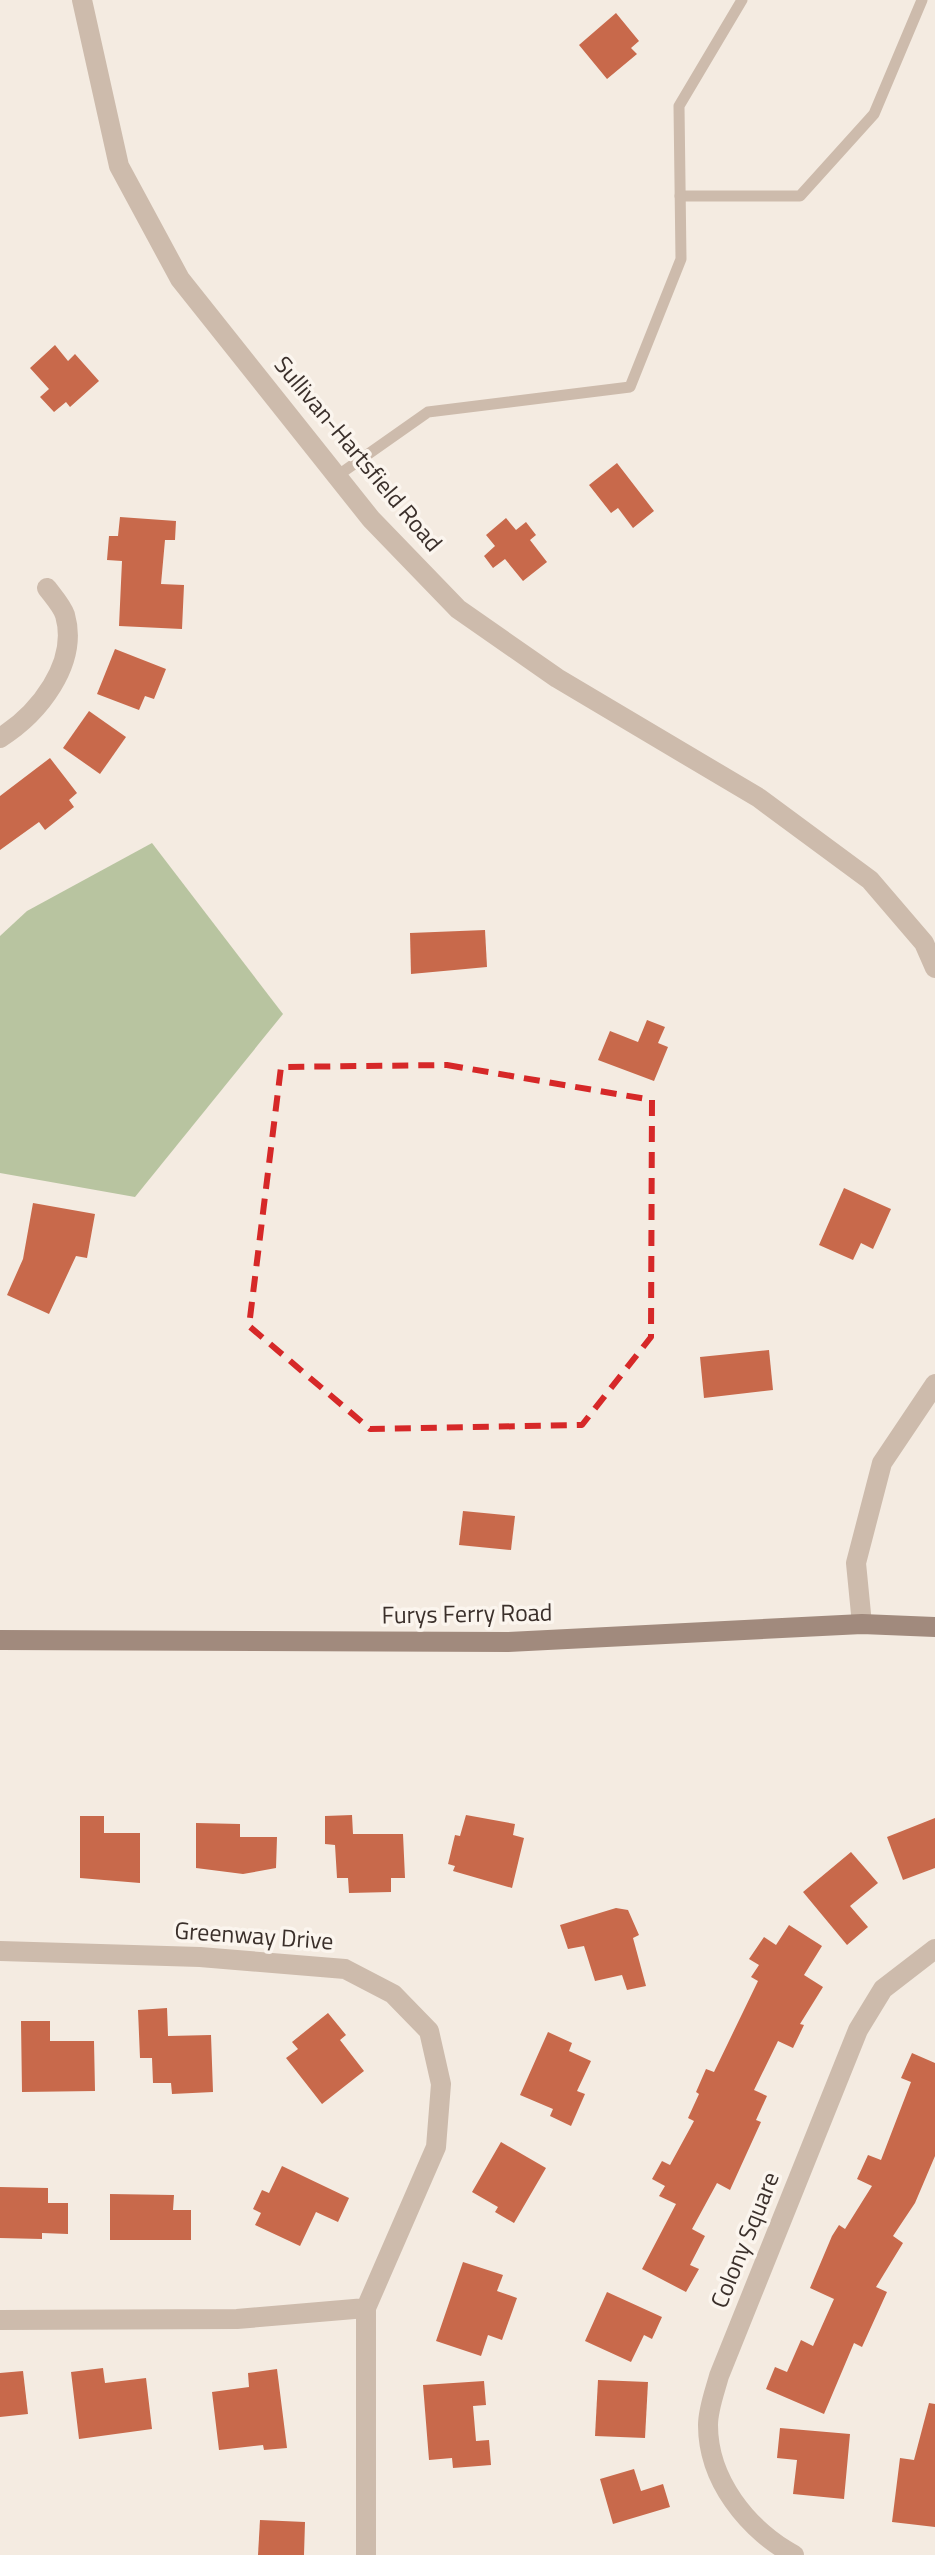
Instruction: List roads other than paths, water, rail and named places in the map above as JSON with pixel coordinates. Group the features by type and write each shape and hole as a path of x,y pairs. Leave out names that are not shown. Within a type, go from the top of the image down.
{"main road":[{"name":"Furys Ferry Road","path":"0,1640 508,1642 862,1624 935,1627"}],"street":[{"name":"Sullivan-Hartsfield Road","path":"82,0 119,166 172,265 371,519 458,609 557,678 759,798 870,880 924,943 935,968"},
{"path":"0,738 29,715 48,692 61,668 66,650 64,613 47,588"},
{"path":"862,1624 856,1563 882,1463 935,1384"},
{"name":"Colony Square","path":"794,2555 775,2544 743,2514 716,2473 708,2424 713,2400 724,2361 858,2030 883,1989 935,1949"},
{"name":"Greenway Drive","path":"0,1951 200,1957 345,1969 393,1994 429,2031 441,2084 436,2147 366,2308 366,2555"},
{"path":"0,2320 237,2319 366,2308"}],"lane":[{"path":"337,476 428,412 630,387 681,259 679,106 742,0"},
{"path":"680,196 800,196 874,114 922,0"}]}
